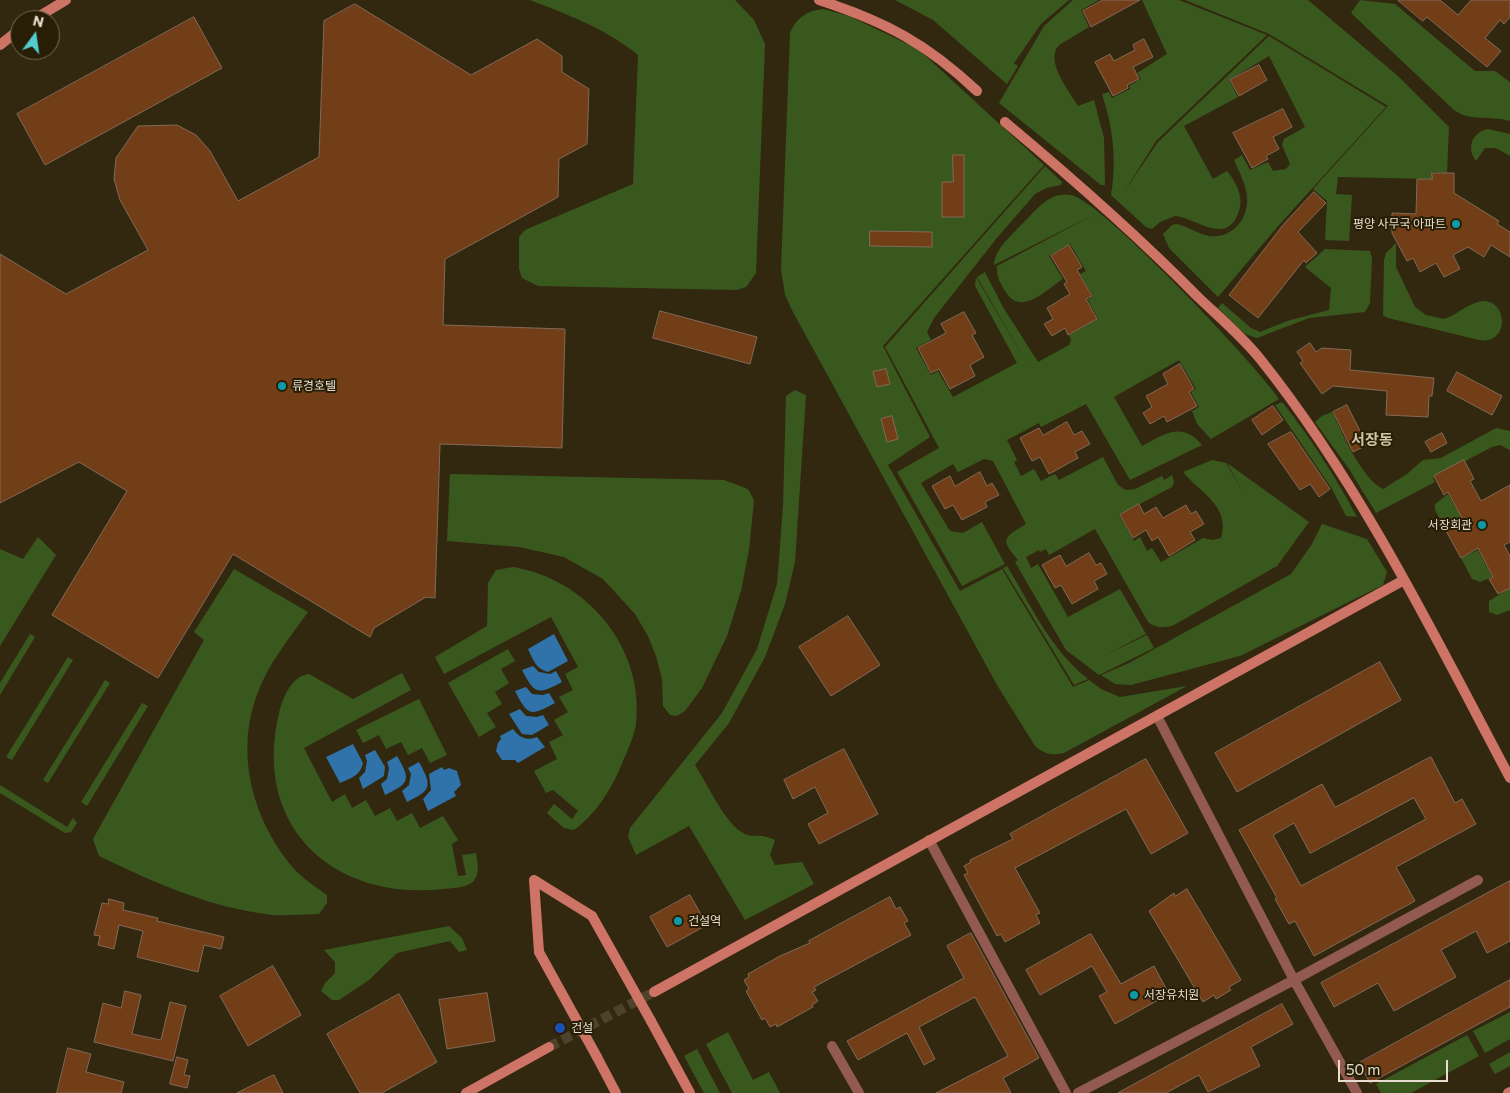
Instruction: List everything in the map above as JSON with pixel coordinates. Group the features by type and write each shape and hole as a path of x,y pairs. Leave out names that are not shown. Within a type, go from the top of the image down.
{"street":[{"path":"50,10 66,0"},
{"path":"819,0 885,25 922,44 949,65 977,91"},
{"path":"0,45 10,37"},
{"path":"1005,122 1085,189 1146,245 1259,358 1304,418 1376,528 1510,778"},
{"path":"654,992 1404,580"},
{"path":"1157,716 1294,980 1357,1093"},
{"path":"930,840 1066,1093"},
{"path":"616,1093 539,952 534,880 592,916 690,1093"},
{"path":"1078,1093 1294,980 1478,880"},
{"path":"832,1046 859,1093"},
{"path":"466,1093 549,1047"}],"green space":[{"path":"530,0 735,0 754,20 765,44 756,273 746,287 737,290 538,286 522,278 519,269 519,237 525,230 633,184 638,55 600,30"},
{"path":"895,0 1069,0 1041,24 1014,63 1018,66 1007,84 933,20"},
{"path":"1073,0 1099,0 1081,10 1089,27 1059,45 1055,52 1056,68 1078,106 1094,100 1104,138 1105,185 1101,185 999,103 1044,26"},
{"path":"1142,0 1179,0 1267,35 1156,141 1124,192 1158,142 1269,36 1386,107 1279,225 1218,297 1169,248 1163,234 1172,225 1176,224 1209,236 1217,236 1232,231 1242,220 1247,205 1245,187 1234,160 1242,155 1250,170 1268,162 1273,171 1286,169 1290,164 1282,145 1284,139 1305,127 1269,56 1229,80 1238,97 1184,126 1213,179 1227,171 1236,185 1240,195 1240,206 1234,222 1227,228 1219,229 1210,228 1175,216 1160,222 1152,229 1146,227 1111,195 1114,169 1113,144 1102,94 1109,92 1112,98 1130,89 1129,86 1141,79 1137,73 1167,54"},
{"path":"1185,0 1308,0 1398,76 1449,127 1447,173 1432,172 1432,179 1338,177 1336,194 1352,195 1349,241 1325,240 1327,201 1313,189 1388,106 1269,34"},
{"path":"1360,0 1395,4 1475,71 1495,71 1510,82 1510,121 1467,116 1454,110 1351,13"},
{"path":"823,9 849,16 918,49 1044,165 883,346 930,437 888,465 960,591 1002,569 1073,687 1089,680 1101,689 1120,697 1187,686 1064,753 1049,754 1035,746 997,685 785,295 781,269 790,33 803,16 812,11"},
{"path":"1488,129 1510,134 1510,156 1496,148 1485,148 1476,161 1471,151 1472,141 1478,133"},
{"path":"1045,166 1062,182 1061,185 1046,188 1035,194 996,239 934,318 927,332 931,340 916,348 931,375 938,371 953,397 1017,363 975,286 976,277 1029,367 977,277 985,272 1003,307 1038,362 1069,345 1071,340 1069,335 1098,319 1088,300 1093,296 1080,274 1086,271 1070,244 1049,256 1063,279 1041,295 1025,302 1018,302 1011,298 1000,282 997,270 997,266 1095,214 994,265 1001,247 1044,202 1063,194 1071,195 1088,204 1144,253 1242,354 1279,399 1211,439 1197,424 1192,411 1199,407 1191,392 1196,389 1179,360 1114,397 1142,446 1165,434 1180,431 1195,437 1202,445 1130,480 1086,404 1041,427 1039,423 1007,440 1017,460 1014,462 1021,476 1034,469 1041,481 1055,474 1059,480 1103,457 1118,485 1126,490 1135,489 1162,476 1164,480 1172,475 1174,482 1172,487 1119,515 1134,541 1140,537 1147,551 1152,548 1161,562 1203,538 1213,540 1221,538 1222,517 1218,508 1183,472 1212,460 1226,463 1243,492 1227,463 1309,522 1277,566 1174,625 1164,627 1154,626 1148,622 1095,529 1049,555 1046,549 1040,552 1039,550 1026,557 1031,568 1038,564 1068,617 1120,589 1146,634 1103,656 1147,635 1154,648 1099,675 1066,650 1015,562 1018,560 1008,547 1007,539 1026,524 993,461 984,459 958,472 953,464 921,483 950,531 963,533 982,522 1005,564 962,586 897,472 939,448 885,347"},
{"path":"1396,243 1396,267 1415,307 1426,315 1444,319 1478,302 1491,303 1497,307 1501,314 1502,322 1496,336 1489,340 1479,340 1388,318 1383,315 1384,260 1386,253"},
{"path":"1325,249 1370,251 1372,258 1370,303 1365,312 1309,318 1257,338 1245,334 1218,308 1222,303 1251,328 1260,332 1287,321 1329,310 1331,288 1305,267"},
{"path":"795,390 806,395 795,562 785,604 765,657 729,723 695,765 717,803 738,829 748,835 775,840 770,855 775,865 802,862 814,884 745,920 689,826 636,855 628,837 630,828 722,713 757,649 777,584 783,506 786,396"},
{"path":"1282,402 1322,458 1357,517 1346,516 1332,489 1275,405"},
{"path":"1332,412 1360,466 1383,489 1407,474 1423,460 1441,458 1496,428 1510,431 1510,450 1500,445 1492,447 1433,478 1435,482 1376,513 1349,469 1315,422 1322,416"},
{"path":"450,474 724,480 748,489 754,500 749,550 741,591 727,636 702,688 685,711 677,716 670,715 663,706 662,679 648,636 635,614 603,579 564,557 519,547 447,541"},
{"path":"1448,494 1462,519 1445,528 1435,510 1435,504"},
{"path":"1322,524 1367,539 1387,572 1383,585 1240,656 1131,685 1115,684 1101,675 1129,663 1291,574 1312,544"},
{"path":"38,537 56,555 0,646 0,549 23,559"},
{"path":"1478,550 1492,577 1480,582 1472,579 1461,558"},
{"path":"1007,566 1052,641 1088,679 1074,685 1003,568"},
{"path":"513,567 540,574 564,586 586,602 605,621 620,644 631,669 636,696 636,724 632,740 607,793 589,817 574,830 564,828 547,813 554,804 572,819 578,811 553,790 546,793 534,771 557,759 549,742 563,735 554,720 568,712 559,697 573,690 565,674 578,667 551,617 444,674 435,657 487,626 488,583 496,570"},
{"path":"234,569 308,612 274,661 258,692 251,714 248,736 248,759 256,803 276,844 297,872 327,895 327,903 319,914 273,915 250,912 205,900 162,885 99,856 93,839 204,640 194,632"},
{"path":"1510,588 1510,610 1497,615 1489,612 1489,601"},
{"path":"30,634 35,637 0,695 0,683"},
{"path":"508,649 515,661 501,669 509,683 495,692 502,704 487,713 496,727 479,737 448,683"},
{"path":"68,657 73,660 12,760 6,757"},
{"path":"402,673 411,690 304,748 332,802 345,794 352,808 366,800 375,816 390,808 397,821 412,813 420,828 443,816 458,840 452,844 458,876 466,875 462,855 476,853 477,876 473,882 465,886 443,889 403,890 367,882 335,868 309,848 290,822 278,790 274,753 279,713 289,689 297,679 309,674 353,699"},
{"path":"105,680 110,683 48,783 43,780"},
{"path":"419,699 447,755 430,763 422,748 408,755 401,742 386,749 379,735 363,743 356,730"},
{"path":"142,703 148,706 87,806 81,802"},
{"path":"0,785 67,827 73,818 77,823 71,832 65,833 0,793"},
{"path":"449,926 462,938 467,950 459,952 450,941 397,953 369,980 339,1000 332,1000 321,991 325,983 335,973 335,962 324,950"},
{"path":"1510,1012 1510,1039 1485,1053 1473,1031"},
{"path":"728,1032 753,1080 769,1072 780,1093 732,1093 706,1044"},
{"path":"1467,1035 1479,1056 1411,1093 1381,1093 1376,1084"},
{"path":"697,1049 720,1093 704,1093 684,1056"},
{"path":"1510,1052 1510,1066 1495,1074 1489,1064"}],"water":[{"path":"554,634 568,661 548,672 538,666 528,649"},
{"path":"533,666 539,672 550,674 556,671 562,682 542,691 534,688 522,670"},
{"path":"526,687 532,694 543,695 549,693 555,703 535,712 527,710 515,691"},
{"path":"520,709 526,716 537,717 543,715 549,725 532,735 522,734 509,714"},
{"path":"513,729 524,738 537,737 545,747 518,763 515,760 502,760 496,751 501,739 500,736"},
{"path":"353,744 363,763 362,767 354,776 340,783 326,757"},
{"path":"375,750 385,767 384,776 363,789 359,778 365,772 367,761 365,755"},
{"path":"397,756 405,771 406,780 399,787 385,795 381,784 387,779 389,768 387,762"},
{"path":"419,762 428,782 427,786 421,794 407,802 402,791 409,785 411,774 408,768"},
{"path":"442,767 444,770 449,768 457,771 461,785 454,792 456,796 428,811 423,799 431,790 429,774"}],"building":[{"path":"1103,0 1140,0 1091,27 1083,11"},
{"path":"1398,0 1440,0 1458,15 1471,0 1510,0 1510,17 1504,24 1500,20 1485,38 1501,51 1487,67 1427,17 1423,21"},
{"name":"류경호텔","path":"355,4 471,75 537,39 562,56 562,72 589,89 587,144 559,159 558,197 445,259 443,325 565,329 562,448 440,444 435,598 426,597 374,628 370,637 233,554 158,678 52,615 127,491 79,462 0,503 0,254 66,294 148,250 120,200 114,179 116,158 138,126 177,125 196,135 210,151 238,201 319,157 324,21"},
{"path":"194,17 222,68 45,165 17,114"},
{"path":"1144,39 1153,57 1133,67 1139,79 1127,85 1128,88 1113,96 1095,62 1110,54 1114,61 1135,50 1133,45"},
{"path":"1259,65 1267,80 1239,96 1230,80"},
{"path":"1283,109 1292,127 1273,137 1279,149 1266,156 1268,159 1252,168 1233,133"},
{"path":"953,155 964,155 964,217 942,217 942,182 953,182"},
{"name":"평양 사무국 아파트","path":"1432,173 1454,173 1454,193 1499,221 1497,224 1510,232 1510,257 1491,245 1484,257 1468,247 1453,255 1460,269 1444,277 1436,263 1420,272 1413,258 1407,261 1392,233 1392,213 1416,214 1417,179 1432,179"},
{"path":"1314,192 1326,203 1298,232 1317,253 1306,263 1304,260 1258,318 1229,295 1283,225"},
{"path":"870,231 932,232 932,247 870,246"},
{"path":"1069,245 1082,267 1077,270 1092,296 1086,299 1097,319 1068,335 1065,328 1052,336 1044,324 1053,319 1047,308 1070,294 1064,284 1067,282 1051,256"},
{"path":"660,311 757,337 750,364 653,338"},
{"path":"964,312 976,333 972,335 984,357 970,365 975,376 950,389 939,369 931,373 918,348 946,333 941,324"},
{"path":"1310,343 1316,352 1322,348 1351,350 1350,370 1434,378 1432,396 1429,396 1428,417 1386,415 1387,391 1333,386 1322,394 1300,363 1303,361 1297,352"},
{"path":"1180,364 1194,389 1189,392 1197,406 1167,422 1164,416 1150,424 1143,413 1152,407 1146,396 1168,384 1163,374"},
{"path":"886,369 890,384 877,387 873,372"},
{"path":"1457,372 1502,396 1492,415 1447,391"},
{"path":"1347,405 1367,445 1353,452 1333,412"},
{"path":"1273,406 1283,420 1262,435 1252,420"},
{"path":"892,416 898,439 887,442 881,419"},
{"path":"1067,422 1074,435 1082,431 1090,444 1075,452 1078,458 1049,474 1040,457 1032,461 1020,438 1039,428 1043,435"},
{"path":"1291,432 1330,489 1319,497 1310,484 1300,490 1268,444"},
{"path":"1442,433 1447,443 1431,452 1425,442"},
{"name":"서장회관","path":"1464,460 1474,479 1470,481 1481,501 1510,485 1510,542 1504,545 1510,556 1510,588 1498,594 1489,579 1493,577 1478,548 1461,558 1445,529 1463,520 1448,492 1444,495 1434,476"},
{"path":"980,472 987,486 992,483 999,495 985,502 987,507 962,520 953,505 945,509 932,486 950,476 955,486"},
{"path":"1139,504 1144,514 1156,507 1163,518 1186,505 1191,514 1196,511 1204,524 1190,532 1195,540 1169,556 1158,537 1152,541 1146,530 1133,538 1120,515"},
{"path":"1089,553 1096,565 1101,563 1107,574 1094,581 1098,589 1072,604 1061,585 1055,588 1042,565 1060,555 1066,566"},
{"path":"848,616 880,665 831,696 799,647"},
{"path":"1380,662 1401,700 1237,792 1215,753"},
{"path":"844,749 878,814 819,844 808,824 828,813 815,787 793,799 784,780"},
{"path":"1431,757 1455,803 1462,799 1476,824 1396,867 1415,901 1314,956 1295,921 1289,924 1275,899 1277,898 1239,830 1322,784 1335,807","holes":["1414,798 1426,819 1301,886 1273,835 1294,823 1310,853"]},
{"path":"1146,759 1188,833 1151,854 1126,809 1015,868 1040,913 1036,915 1040,923 1005,942 1001,934 997,936 964,875 968,873 964,866 971,862 970,860 1013,839 1010,834"},
{"path":"1510,881 1510,941 1487,953 1476,931 1441,950 1456,977 1394,1011 1378,983 1334,1007 1321,983"},
{"path":"1187,889 1241,980 1229,987 1231,990 1216,999 1214,995 1203,1002 1149,911 1174,893 1175,896"},
{"name":"건설역","path":"690,895 707,925 667,947 650,917"},
{"path":"890,897 896,909 900,907 908,921 904,923 911,935 814,987 816,990 812,992 818,1001 812,1005 813,1007 777,1027 776,1024 770,1027 765,1018 762,1020 746,991 749,989 744,980 749,977 748,974 780,956 810,943 809,941"},
{"path":"109,899 124,903 123,910 158,918 157,921 224,937 221,949 204,945 198,972 137,957 143,931 119,925 114,949 98,945 100,936 94,935 102,903 108,904"},
{"path":"971,933 1039,1058 1003,1078 1011,1093 936,1093 1008,1056 975,997 919,1027 935,1059 924,1065 907,1033 858,1060 847,1041 964,978 947,946"},
{"path":"1091,934 1121,984 1154,966 1169,994 1115,1024 1099,996 1107,992 1092,966 1040,995 1026,970"},
{"path":"273,966 301,1015 248,1046 220,996"},
{"path":"1510,980 1510,1007 1370,1083 1359,1063"},
{"path":"125,991 141,995 132,1034 161,1040 170,1002 186,1006 173,1061 94,1042 103,1003 121,1008"},
{"path":"487,993 495,1041 447,1049 439,1000"},
{"path":"399,994 437,1062 382,1093 360,1093 327,1034"},
{"path":"1282,1004 1293,1024 1251,1047 1260,1066 1208,1092 1199,1075 1166,1093 1118,1093"},
{"path":"68,1048 91,1054 86,1072 124,1082 121,1093 57,1093"},
{"path":"177,1057 188,1060 184,1075 190,1076 187,1088 170,1084"},
{"path":"274,1075 283,1093 237,1093"}],"tunnel":[{"path":"549,1047 654,992"}],"place":[{"name":"평양 사무국 아파트","path":"1456,224"},
{"name":"류경호텔","path":"282,386"},
{"name":"서장회관","path":"1482,525"},
{"name":"건설역","path":"678,921"},
{"name":"서장유치원","path":"1134,995"},
{"name":"건설","path":"560,1028"}],"district":[{"name":"서장동","path":"1372,440"}]}
